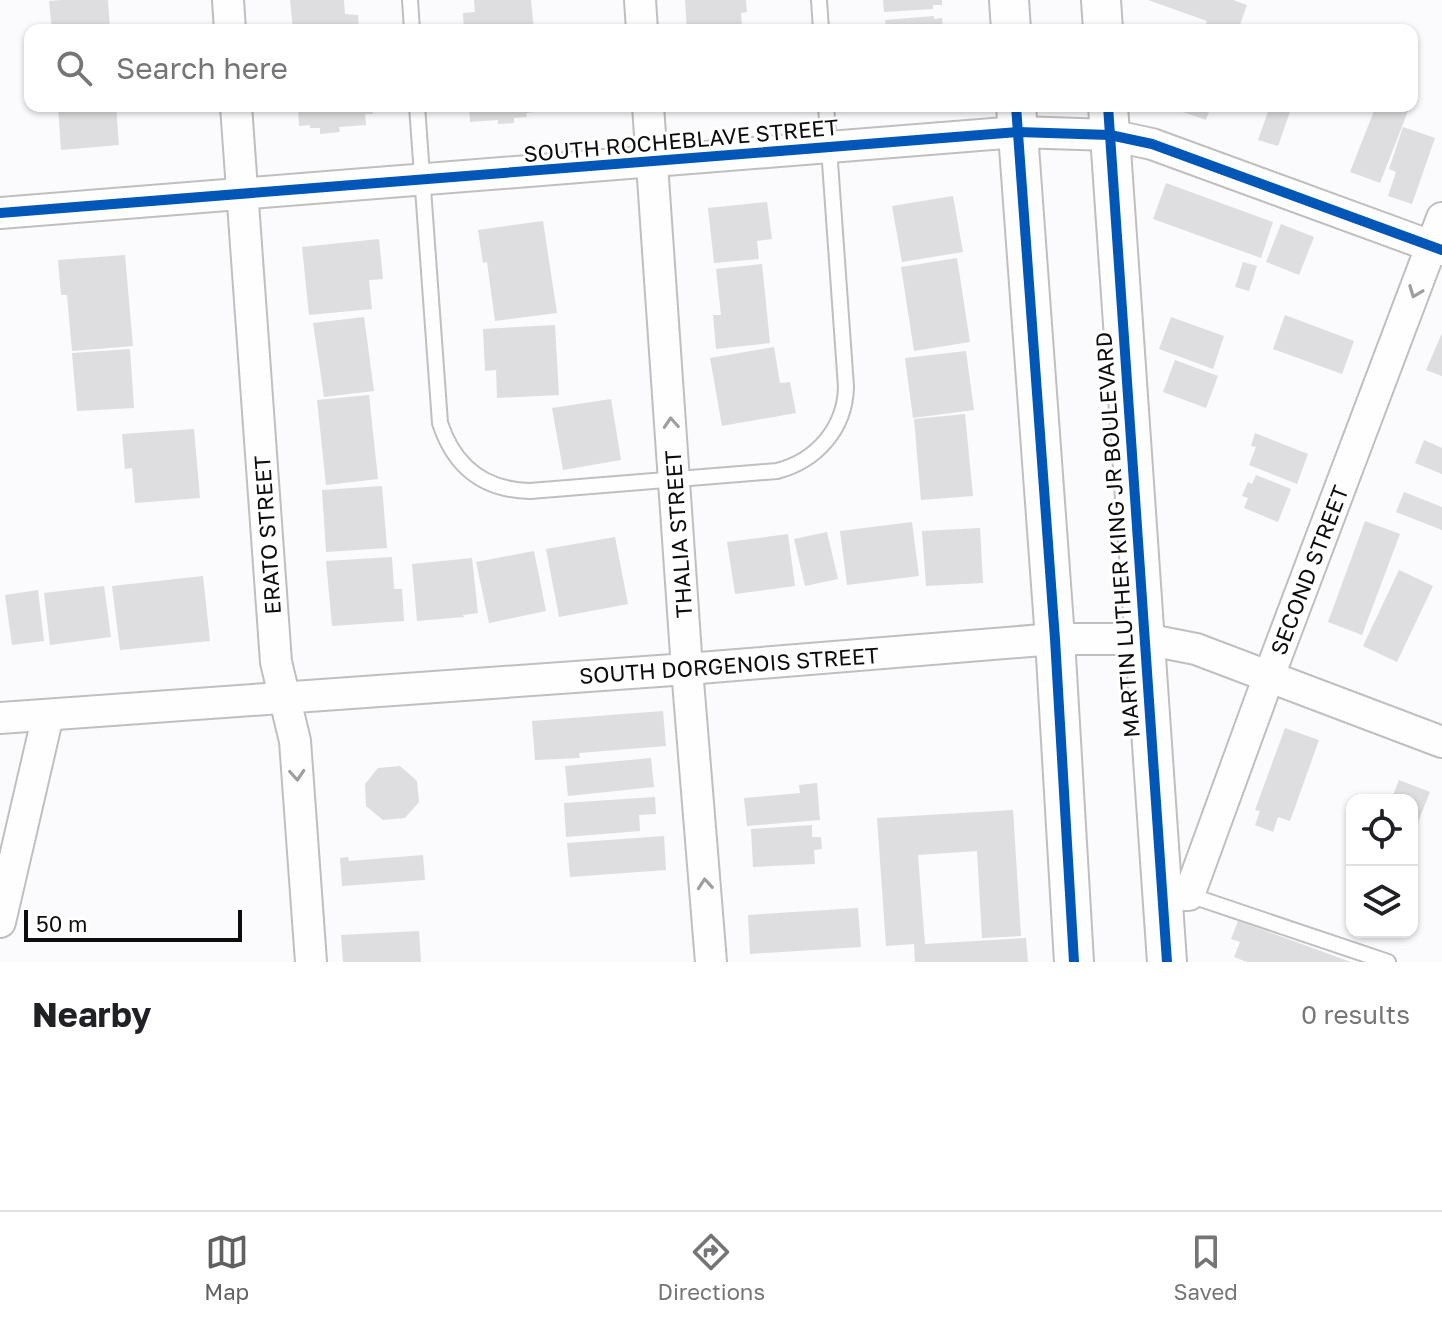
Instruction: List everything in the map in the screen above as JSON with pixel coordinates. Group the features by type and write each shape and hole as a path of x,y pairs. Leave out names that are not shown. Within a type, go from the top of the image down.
{"street":[{"path":"228,0 230,24"},
{"path":"640,0 642,24"},
{"path":"1009,0 1011,24"},
{"path":"1101,0 1103,24"},
{"name":"ERATO STREET","path":"236,112 276,662 295,741 311,962"},
{"name":"THALIA STREET","path":"649,112 687,669 711,962"},
{"path":"1017,119 1055,639 1074,962"},
{"name":"SOUTH ROCHEBLAVE STREET","path":"0,213 828,148 1017,119 1109,120 1152,144 1439,238"},
{"name":"MARTIN LUTHER KING JR BOULEVARD","path":"1109,120 1145,639 1175,895 1167,962"},
{"name":"SECOND STREET","path":"1175,895 1269,676 1439,238"},
{"name":"SOUTH DORGENOIS STREET","path":"0,718 687,669 1055,639 1145,639 1196,649 1442,742"},
{"path":"0,922 48,715"}],"lane":[{"path":"410,0 412,24"},
{"path":"819,0 821,24"},
{"path":"417,112 439,415 445,436 460,461 488,483 515,491 784,469 804,460 831,435 845,402 846,387 826,112"},
{"path":"1175,895 1388,962"}],"building":[{"path":"108,0 110,24 51,24 49,1"},
{"path":"290,0 344,0 345,14 358,15 359,24 292,24"},
{"path":"474,0 531,0 533,24 464,24 463,13 475,12"},
{"path":"685,0 746,0 747,12 741,13 742,24 687,24"},
{"path":"883,0 942,0 942,5 933,5 933,9 884,12"},
{"path":"1148,0 1233,0 1247,5 1240,24 1206,24 1207,21"},
{"path":"934,16 934,19 942,18 942,24 885,24 885,20"},
{"path":"58,112 116,112 119,145 61,150"},
{"path":"298,112 373,112 365,114 366,125 339,127 340,132 320,134 320,128 299,126"},
{"path":"469,112 535,112 526,113 527,117 514,118 514,123 498,124 498,120 470,122"},
{"path":"1183,112 1209,112 1206,120"},
{"path":"1268,112 1290,112 1278,146 1258,140"},
{"path":"1374,112 1408,112 1380,183 1350,172"},
{"path":"1403,127 1435,138 1412,204 1388,196 1396,172 1389,169"},
{"path":"1166,183 1273,222 1261,258 1153,219"},
{"path":"953,196 963,252 902,262 892,206"},
{"path":"767,202 772,239 757,241 759,259 714,263 708,208"},
{"path":"543,221 557,313 495,321 487,262 483,263 478,230"},
{"path":"1281,224 1314,237 1299,275 1266,262"},
{"path":"379,239 383,279 369,280 372,309 309,315 302,247"},
{"path":"125,255 133,346 72,351 67,295 61,295 58,260"},
{"path":"957,258 970,342 914,351 901,267"},
{"path":"1243,262 1257,266 1249,291 1235,287"},
{"path":"762,264 770,343 716,349 713,315 721,315 716,269"},
{"path":"1285,315 1354,341 1342,374 1273,349"},
{"path":"364,317 374,391 324,397 313,323"},
{"path":"1171,317 1224,336 1213,369 1159,349"},
{"path":"555,325 559,395 497,398 496,370 485,371 483,329"},
{"path":"1442,333 1442,376 1426,370"},
{"path":"774,347 780,383 790,382 796,413 722,426 710,358"},
{"path":"130,349 134,408 77,411 72,353"},
{"path":"966,351 974,410 913,418 905,358"},
{"path":"1175,360 1218,376 1206,408 1163,392"},
{"path":"369,395 378,479 326,485 317,400"},
{"path":"611,399 621,460 563,470 552,408"},
{"path":"965,414 973,496 921,500 914,419"},
{"path":"194,429 200,498 135,503 132,468 125,469 122,434"},
{"path":"1255,433 1308,454 1297,484 1249,465 1256,447 1251,446"},
{"path":"1424,440 1442,448 1442,474 1415,463"},
{"path":"1256,475 1291,489 1278,522 1244,508 1248,498 1242,496 1248,482 1252,484"},
{"path":"382,486 387,548 326,552 322,490"},
{"path":"1404,492 1442,507 1442,530 1396,512"},
{"path":"1365,521 1400,534 1362,635 1328,622"},
{"path":"912,522 919,576 847,585 840,531"},
{"path":"980,528 983,583 926,586 922,531"},
{"path":"827,532 838,579 805,586 794,539"},
{"path":"788,534 795,586 735,594 727,542"},
{"path":"615,537 628,604 559,617 546,549"},
{"path":"534,551 546,611 489,623 476,562"},
{"path":"392,557 394,589 402,589 404,621 332,626 326,561"},
{"path":"472,558 478,613 417,621 412,564"},
{"path":"1399,570 1433,586 1397,662 1363,646"},
{"path":"203,576 210,641 120,650 112,586"},
{"path":"104,586 111,637 50,645 44,593"},
{"path":"38,590 44,641 12,645 5,595"},
{"path":"663,711 666,746 579,753 580,758 535,760 532,721"},
{"path":"1285,728 1319,740 1290,821 1278,817 1273,832 1255,825 1260,811 1255,810"},
{"path":"651,758 654,787 568,796 565,766"},
{"path":"400,766 417,781 419,802 405,818 383,820 366,806 365,784 378,768"},
{"path":"1399,780 1430,792 1418,822 1418,794 1393,794"},
{"path":"817,783 820,820 747,826 744,798 800,793 799,785"},
{"path":"655,797 656,814 639,815 640,831 566,837 564,803"},
{"path":"1013,810 1021,936 982,938 977,851 918,855 925,944 1026,938 1028,962 915,962 914,944 886,946 877,818"},
{"path":"812,825 812,837 821,837 822,849 814,850 815,864 753,867 751,829"},
{"path":"664,836 666,870 570,877 567,843"},
{"path":"423,855 425,880 342,886 340,858 348,857 349,861"},
{"path":"858,908 861,947 750,954 748,915"},
{"path":"1238,921 1351,962 1247,962 1234,957 1240,942 1231,939"},
{"path":"419,931 421,962 343,962 341,935"}],"cycle path":[{"path":"1016,112 1055,639 1074,962"},
{"path":"1108,112 1167,962"},
{"path":"0,213 1018,132 1110,135 1152,144 1442,250"}]}
